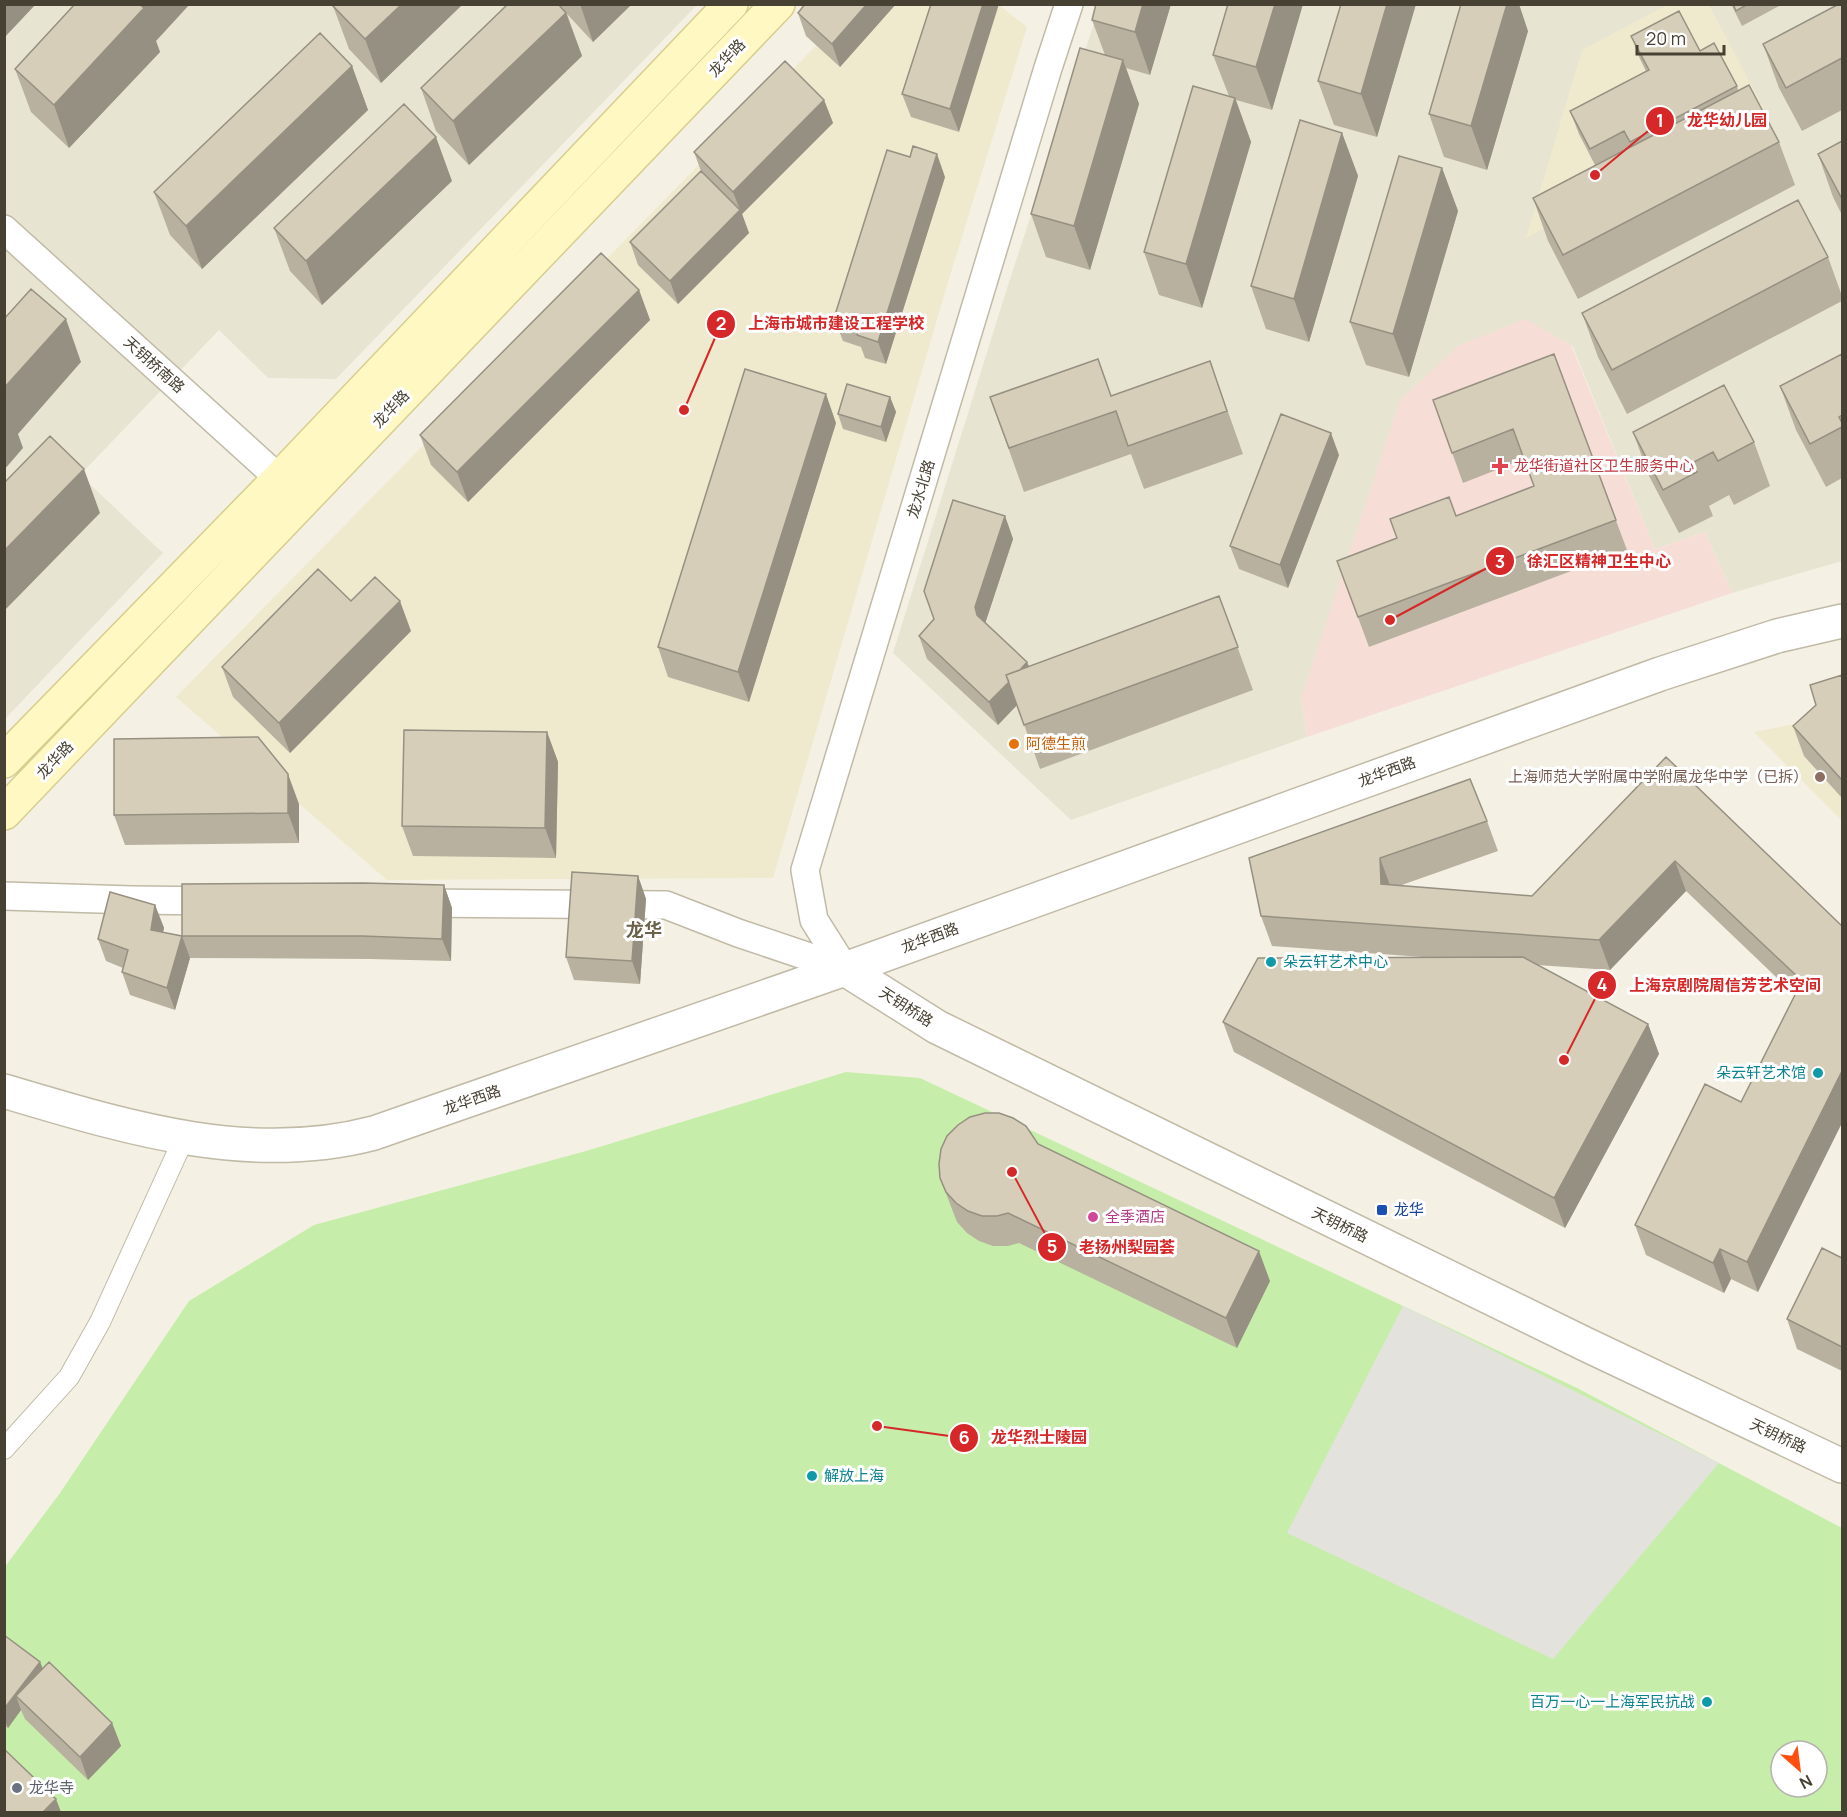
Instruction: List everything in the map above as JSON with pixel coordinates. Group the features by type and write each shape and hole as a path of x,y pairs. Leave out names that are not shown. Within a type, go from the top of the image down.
{"main road":[{"path":"4,760 279,479 731,4"},
{"name":"龙华路","path":"4,813 778,4"}],"street":[{"name":"龙水北路","path":"845,969 814,920 805,870 1069,4"},
{"name":"天钥桥南路","path":"4,229 303,501"},
{"name":"龙华西路","path":"4,1091 108,1122 184,1138 253,1146 312,1145 364,1136 845,969 1660,674 1777,636 1842,621"},
{"path":"4,896 238,901"},
{"path":"393,903 666,905 738,933 845,969"},
{"name":"天钥桥路","path":"845,969 938,1027 1585,1344 1842,1466"},
{"path":"4,1449 69,1377 100,1322 184,1138"}],"shaded area":[{"path":"5,5 697,5 336,379 268,378 219,330 80,475 163,553 5,719"},
{"path":"856,5 999,5 1027,27 948,282 773,878 387,880 176,697"},
{"path":"1100,5 1842,5 1842,561 1732,593 1705,532 1655,549 1572,345 1301,698 1307,737 1071,820 893,653 1009,282"},
{"path":"1667,5 1709,5 1765,111 1526,238 1582,50"},
{"name":"龙华街道社区卫生服务中心","path":"1525,319 1571,345 1655,549 1705,532 1732,593 1307,737 1301,698 1400,400 1458,346"},
{"name":"上海师范大学附属中学附属龙华中学（已拆）","path":"1842,715 1842,821 1754,732"},
{"path":"1403,1306 1719,1463 1553,1659 1287,1533"}],"green space":[{"path":"846,1072 920,1078 1577,1388 1842,1528 1842,1812 55,1812 5,1763 4,1568 60,1493 189,1301 314,1225 586,1151"}],"building":[{"path":"75,4 139,4 144,8 54,105 15,69"},
{"path":"334,4 402,4 365,39 333,6"},
{"path":"508,4 558,4 566,13 453,121 421,88"},
{"path":"805,4 867,4 832,44 798,13"},
{"path":"931,4 983,4 950,109 902,94"},
{"path":"1096,4 1143,4 1135,32 1092,20"},
{"path":"1228,4 1275,4 1256,67 1213,55"},
{"path":"1341,4 1387,4 1361,94 1318,81"},
{"path":"1461,4 1507,4 1471,126 1429,114"},
{"path":"1733,4 1748,4 1736,11"},
{"path":"1842,4 1842,58 1786,88 1763,44"},
{"path":"1679,11 1700,51 1714,43 1737,86 1630,142 1624,131 1590,149 1570,111 1649,70 1631,36"},
{"path":"320,33 352,66 186,226 154,192"},
{"path":"1080,48 1123,60 1074,226 1031,214"},
{"path":"785,61 824,100 733,192 694,152"},
{"path":"1749,85 1779,142 1563,255 1533,198"},
{"path":"1193,86 1235,98 1186,264 1144,252"},
{"path":"404,104 436,137 306,261 274,228"},
{"path":"1300,120 1342,133 1294,299 1251,286"},
{"path":"1842,141 1842,196 1841,197 1818,154"},
{"path":"913,146 937,154 878,342 857,335 860,326 834,318 887,150 910,157"},
{"path":"1399,156 1442,168 1393,334 1350,322"},
{"path":"701,171 740,210 670,281 630,242"},
{"path":"1798,200 1828,257 1612,370 1582,313"},
{"path":"601,253 639,290 457,472 420,435"},
{"path":"31,289 66,319 4,388 4,319"},
{"path":"1554,354 1616,520 1358,617 1337,561 1397,538 1390,519 1449,497 1456,516 1534,486 1513,429 1452,453 1433,400"},
{"path":"1842,354 1842,415 1839,417 1842,427 1810,444 1780,386"},
{"path":"1098,359 1111,396 1210,361 1227,411 1128,446 1116,411 1009,448 990,397"},
{"path":"745,369 826,394 738,672 658,647"},
{"path":"847,384 890,397 881,427 838,414"},
{"path":"1724,385 1754,442 1718,461 1713,452 1692,463 1697,472 1663,490 1633,432"},
{"path":"1281,414 1331,433 1280,565 1230,546"},
{"path":"50,436 84,469 4,551 4,483"},
{"path":"953,500 1005,516 975,607 977,615 1027,662 1020,670 1006,675 1009,682 989,702 919,636 934,619 924,591"},
{"path":"318,569 351,601 375,577 400,601 279,723 222,667"},
{"path":"1219,596 1238,647 1024,725 1006,675"},
{"path":"1842,675 1842,780 1793,726 1816,705 1810,685"},
{"path":"404,730 547,732 545,828 402,826"},
{"path":"258,737 288,774 288,813 114,815 114,739"},
{"path":"1666,757 1842,926 1842,1071 1747,1262 1720,1249 1713,1263 1635,1225 1705,1084 1741,1102 1802,981 1675,861 1599,940 1261,916 1249,858 1470,779 1487,821 1380,858 1381,884 1532,896"},
{"path":"572,872 638,876 632,961 566,957"},
{"path":"182,884 444,885 442,939 362,936 182,936"},
{"path":"110,892 155,905 151,930 182,936 167,988 122,972 128,950 98,939"},
{"path":"1523,957 1648,1024 1554,1198 1223,1022 1258,958"},
{"path":"985,1113 999,1113 1013,1118 1026,1126 1038,1144 1259,1251 1226,1318 1008,1213 982,1216 956,1203 946,1192 940,1178 941,1149 947,1136 958,1125 970,1117"},
{"path":"1822,1248 1842,1258 1842,1347 1787,1319"},
{"path":"4,1635 40,1662 4,1709"},
{"path":"49,1662 112,1723 80,1757 16,1696"},
{"name":"龙华寺","path":"4,1749 56,1799 43,1812 4,1812"}],"place":[{"name":"龙华幼儿园","path":"1595,175"},
{"name":"上海市城市建设工程学校","path":"684,410"},
{"name":"龙华街道社区卫生服务中心","path":"1500,466"},
{"name":"徐汇区精神卫生中心","path":"1390,620"},
{"name":"阿德生煎","path":"1014,744"},
{"name":"上海师范大学附属中学附属龙华中学（已拆）","path":"1820,777"},
{"name":"朵云轩艺术中心","path":"1271,962"},
{"name":"上海京剧院周信芳艺术空间","path":"1564,1060"},
{"name":"朵云轩艺术馆","path":"1818,1073"},
{"name":"老扬州梨园荟","path":"1012,1172"},
{"name":"龙华","path":"1382,1210"},
{"name":"全季酒店","path":"1093,1217"},
{"name":"龙华烈士陵园","path":"877,1426"},
{"name":"解放上海","path":"812,1476"},
{"name":"百万一心一上海军民抗战","path":"1707,1702"},
{"name":"龙华寺","path":"17,1788"}],"district":[{"name":"龙华","path":"644,930"}]}
